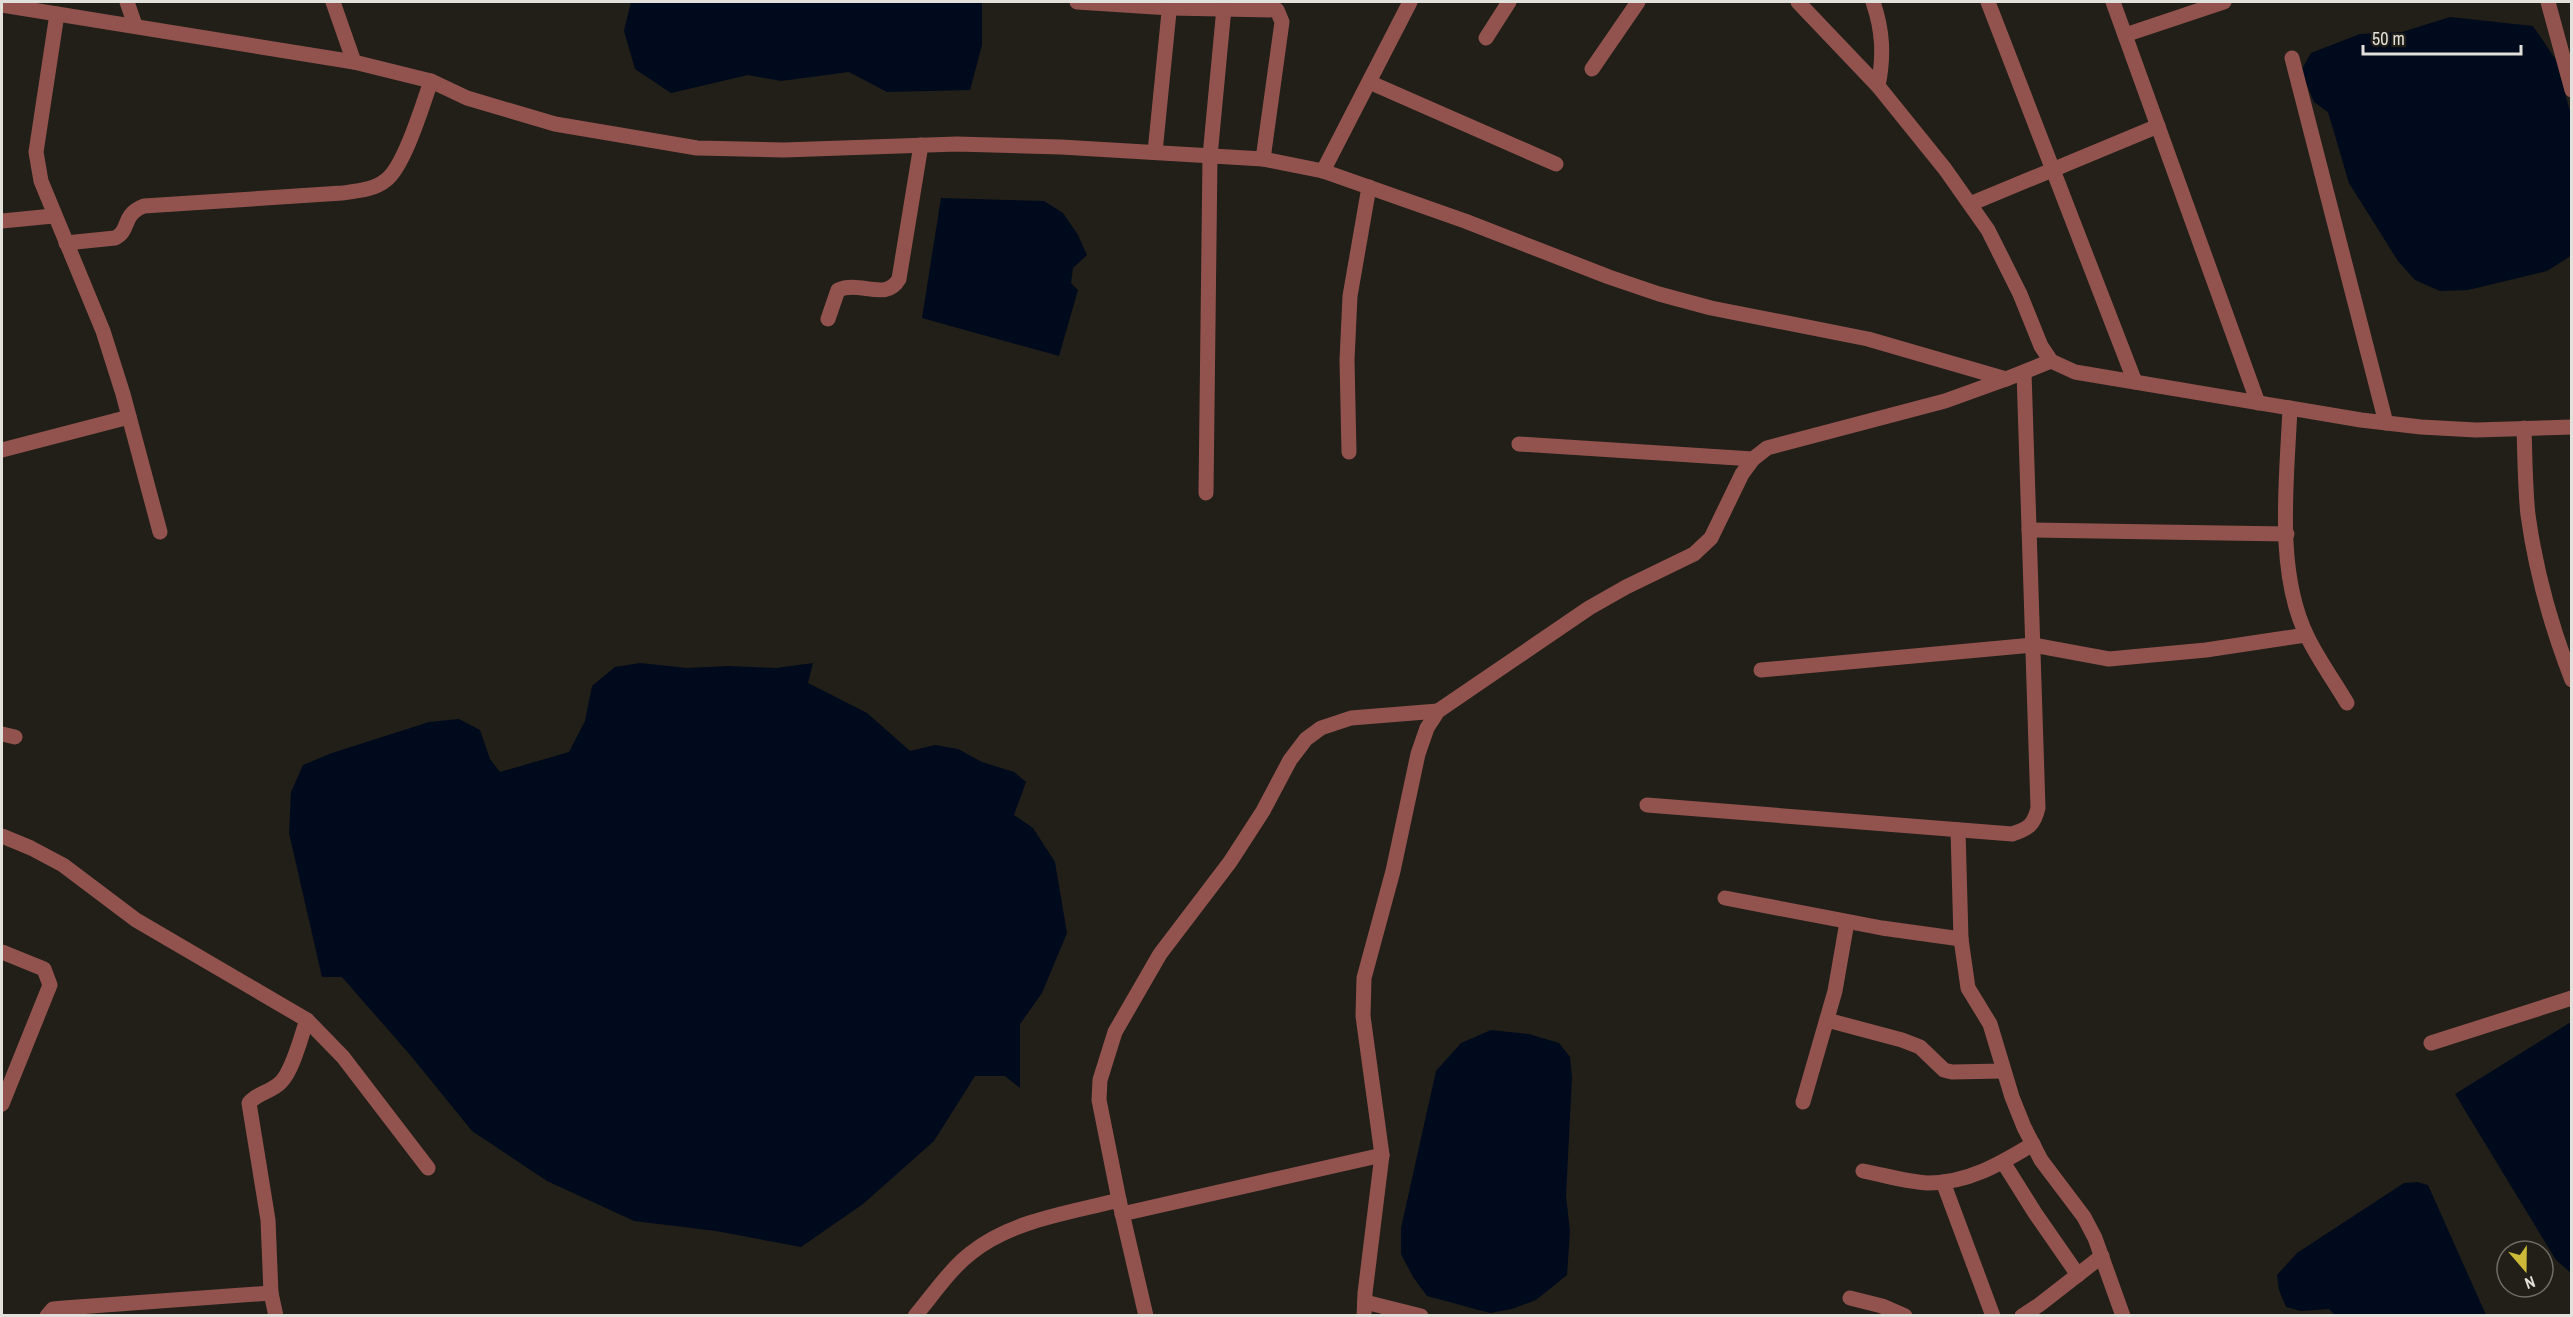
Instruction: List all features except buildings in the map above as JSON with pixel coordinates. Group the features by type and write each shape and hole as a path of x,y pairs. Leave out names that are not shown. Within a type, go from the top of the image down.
{"street":[{"path":"128,2 135,25"},
{"path":"333,2 354,62"},
{"path":"1077,2 1224,8 1278,6 1282,22 1263,159"},
{"path":"1323,171 1410,2"},
{"path":"1486,38 1509,2"},
{"path":"1592,69 1638,2"},
{"path":"1798,2 1878,86 1945,169 1970,204 1988,230 2020,294 2041,346 2051,361 2075,372 2386,423 2476,430 2571,427"},
{"path":"1874,2 1882,42 1882,62 1878,86"},
{"path":"1988,2 2135,382"},
{"path":"2113,2 2258,403"},
{"path":"2125,35 2224,2"},
{"path":"2548,2 2571,90"},
{"path":"2,5 354,62 431,81 466,98 555,124 697,148 784,150 921,145 1061,147 1263,159 1323,171 1465,220 1659,294 1711,308 1868,339 2006,379"},
{"path":"1155,152 1170,5"},
{"path":"1206,493 1209,156 1224,8"},
{"path":"57,14 36,152 41,181 103,331 160,532"},
{"path":"2292,58 2386,423"},
{"path":"66,243 115,238 120,235 130,214 144,206 342,193 369,189 387,180 398,167 431,81"},
{"path":"1369,82 1556,164"},
{"path":"1970,204 2158,126"},
{"path":"828,319 838,290 853,285 889,290 899,279 921,145"},
{"path":"1349,453 1347,360 1350,296 1369,187"},
{"path":"2,221 54,216"},
{"path":"1420,1316 1364,1309 1382,1155 1364,1016 1364,978 1393,871 1418,754 1427,728 1438,711 1589,608 1694,554 1711,538 1742,474 1753,459 1767,448 1782,442 1864,423 1945,400 2051,361"},
{"path":"1647,805 2012,834 2026,829 2035,821 2038,808 2024,372"},
{"path":"2290,408 2286,498 2293,592 2306,635 2347,704"},
{"path":"2,450 129,417"},
{"path":"2524,428 2528,513 2537,572 2551,627 2571,680"},
{"path":"1519,444 1753,459"},
{"path":"2029,530 2287,534"},
{"path":"1761,670 2033,645 2109,659 2206,650 2306,635"},
{"path":"1146,1316 1100,1108 1100,1080 1115,1032 1160,954 1230,861 1263,811 1290,760 1306,739 1321,728 1351,718 1438,711"},
{"path":"1958,830 1961,939 1968,988 1989,1024 2020,1117 2041,1160 2084,1217 2102,1256 2123,1316"},
{"path":"2,836 31,848 63,866 136,920 307,1020 343,1057 428,1168"},
{"path":"1725,898 1847,922 1961,939"},
{"path":"1803,1102 1835,991 1847,922"},
{"path":"2,952 44,969 50,985 2,1104"},
{"path":"2431,1043 2571,998"},
{"path":"276,1316 271,1293 268,1220 249,1103 254,1097 274,1089 283,1081 307,1020"},
{"path":"1827,1020 1911,1043 1931,1055 1944,1070 1952,1072 2003,1071"},
{"path":"1863,1171 1927,1183 1943,1182 1967,1178 2003,1162 2033,1144"},
{"path":"915,1316 969,1254 1017,1227 1382,1155"},
{"path":"2003,1162 2078,1275"},
{"path":"1943,1182 1993,1316"},
{"path":"2022,1316 2102,1256"},
{"path":"47,1316 53,1309 271,1293"},
{"path":"1850,1298 1882,1306 1905,1316"}],"water":[{"path":"631,2 982,2 982,45 970,90 887,92 849,72 781,81 748,75 671,93 635,69 624,31"},
{"path":"2450,17 2533,26 2556,60 2571,115 2572,253 2547,271 2468,290 2440,291 2415,280 2398,261 2349,183 2328,112 2314,102 2301,71 2311,53 2360,34 2402,32"},
{"path":"941,198 1044,201 1063,213 1078,235 1087,255 1073,268 1071,283 1078,290 1059,356 922,318"},
{"path":"640,663 687,668 729,666 776,668 813,663 808,683 867,713 910,751 935,745 958,749 982,762 1014,772 1026,782 1014,815 1033,828 1055,862 1067,933 1042,993 1020,1024 1020,1088 1005,1076 975,1076 934,1141 863,1204 801,1247 716,1231 634,1221 547,1181 472,1131 342,977 322,977 289,833 291,792 303,765 332,753 429,722 459,719 480,730 490,759 500,772 569,752 585,721 592,686 615,667"},
{"path":"2571,1022 2571,1273 2556,1260 2555,1239 2543,1239 2455,1094"},
{"path":"1491,1030 1529,1034 1559,1043 1570,1057 1572,1078 1566,1196 1570,1231 1567,1275 1536,1300 1512,1309 1490,1313 1427,1296 1413,1277 1401,1254 1401,1228 1436,1071 1461,1043"},
{"path":"2417,1182 2428,1185 2486,1315 2336,1316 2329,1309 2301,1311 2286,1307 2279,1290 2277,1275 2297,1253 2404,1183"}]}
